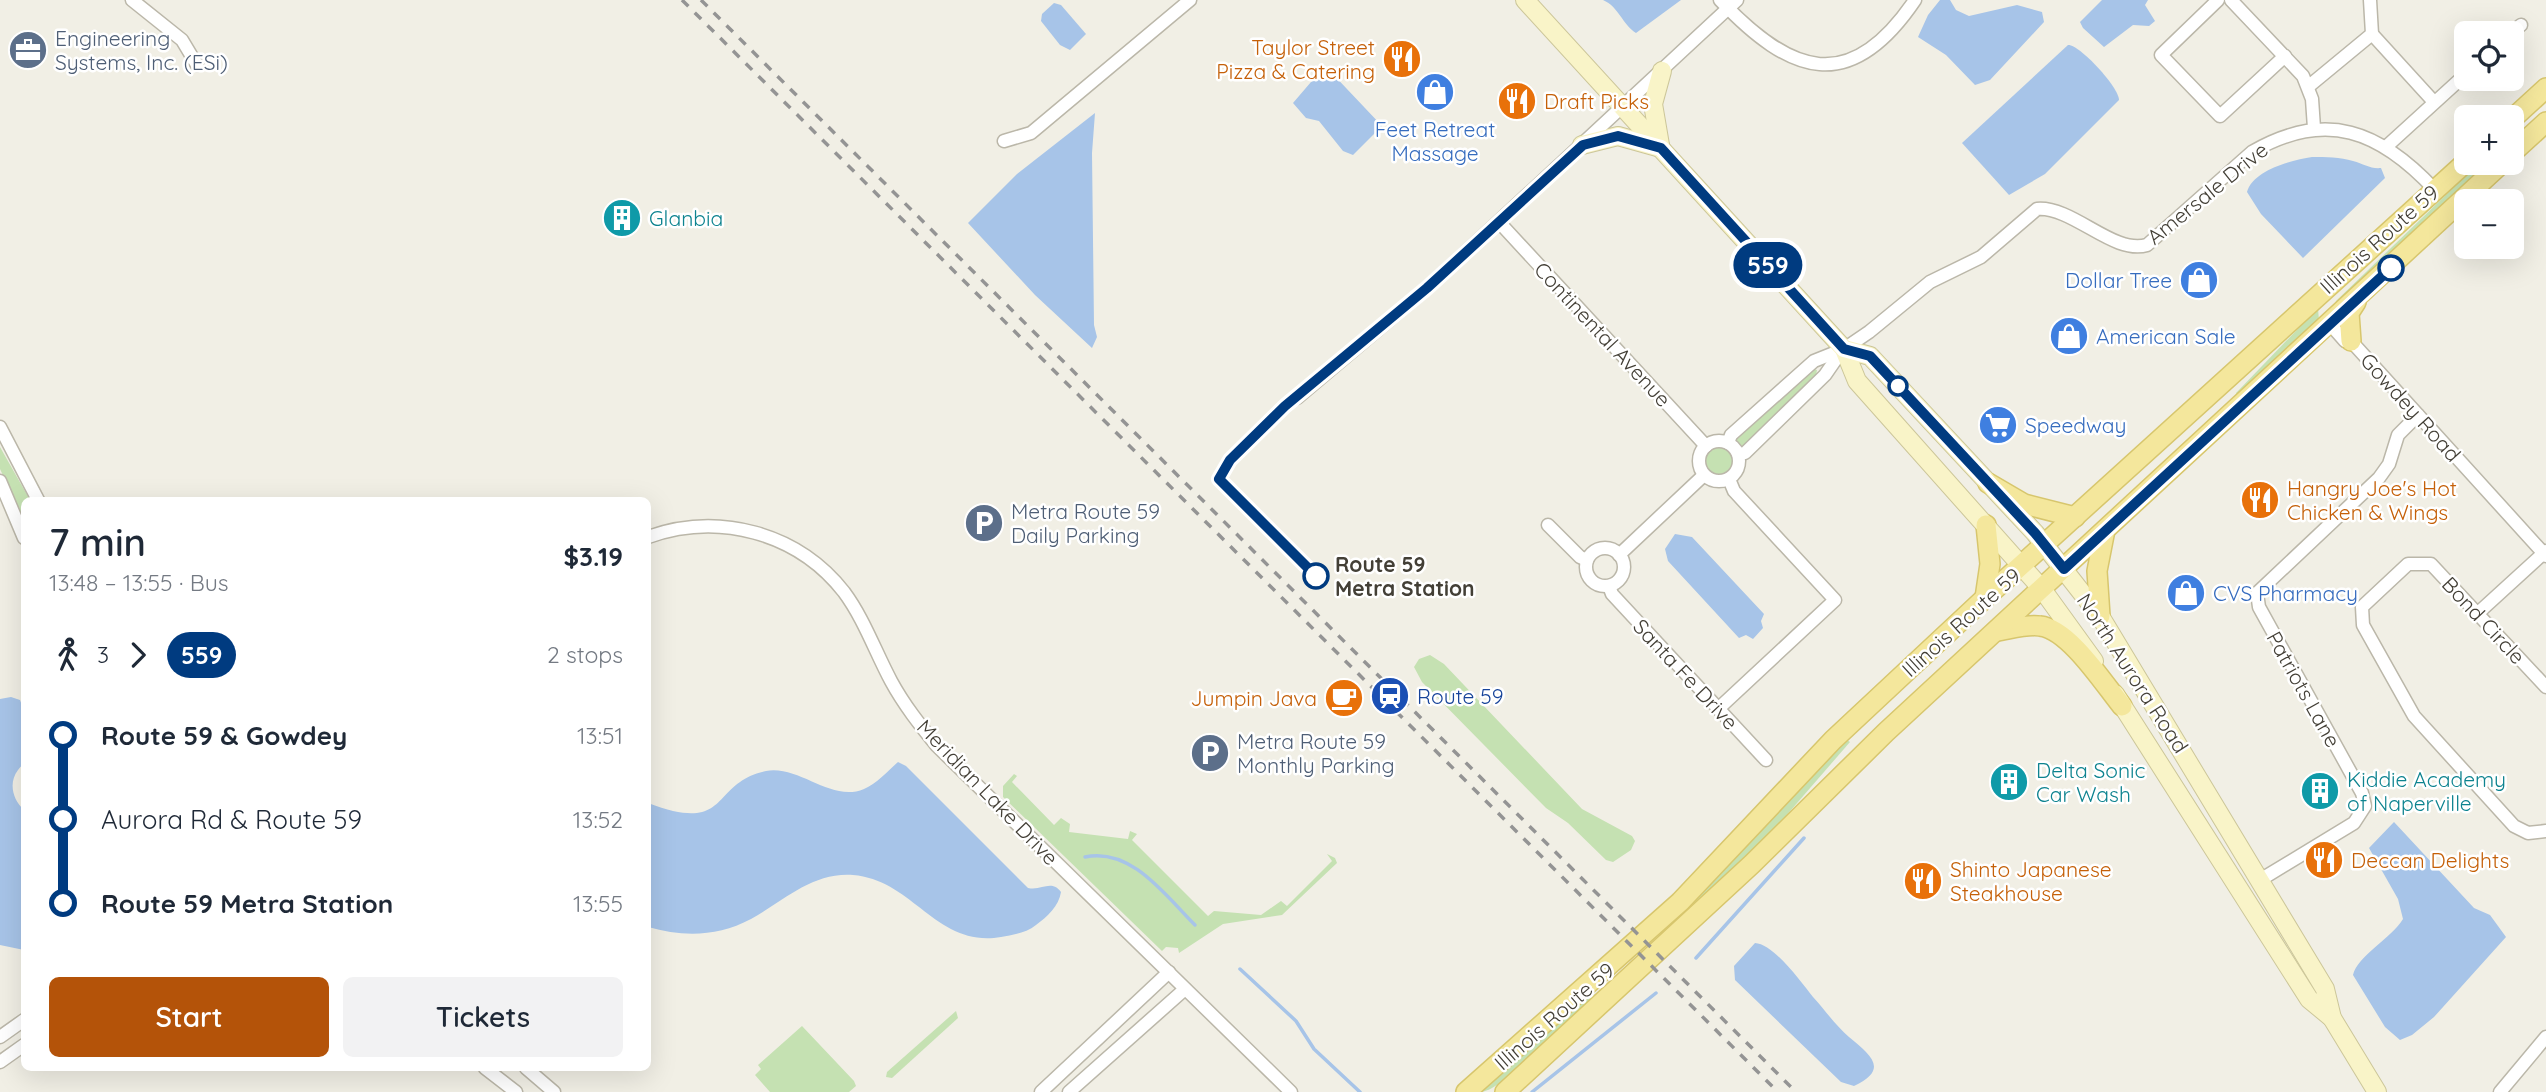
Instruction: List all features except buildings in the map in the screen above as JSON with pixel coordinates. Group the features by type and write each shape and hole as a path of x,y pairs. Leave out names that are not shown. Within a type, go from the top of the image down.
{"main road":[{"name":"North Aurora Road","path":"1525,0 1844,349 1857,381 2042,589 2084,644 2309,999 2332,1018"},
{"path":"1583,145 1618,136 1661,148 1653,104 1662,71"},
{"path":"2524,108 2546,88"},
{"path":"2524,143 2546,122"},
{"name":"Illinois Route 59","path":"1466,1092 1680,902 1833,740 1985,598 2454,173"},
{"name":"Illinois Route 59","path":"1505,1092 1558,1046 1752,864 1886,732 2489,175"},
{"path":"2322,290 2330,324"},
{"path":"2351,341 2349,313 2357,300"},
{"name":"North Aurora Road","path":"1844,349 1870,356 2046,545 2100,616 2325,989 2332,1018 2377,1092"},
{"path":"1988,482 2024,504 2075,517"},
{"path":"1985,598 1990,564 1986,525"},
{"path":"2100,616 2096,571 2105,530"},
{"path":"1996,631 2033,626 2054,630 2067,639 2122,706"}],"street":[{"path":"132,0 182,40 197,65"},
{"path":"1003,141 1031,133 1190,0"},
{"path":"1297,398 1499,222 1662,71 1729,3 1781,53 1807,63 1823,64 1849,60 1873,49 1896,28 1915,0"},
{"path":"2218,0 2161,55 2220,116 2285,56"},
{"path":"2231,0 2285,56 2309,86 2314,128"},
{"path":"2370,0 2372,34 2434,102"},
{"path":"2309,86 2372,34"},
{"path":"2386,146 2454,84"},
{"name":"Amersale Drive","path":"1844,349 1869,332 1919,289 1980,257 2037,209 2053,210 2132,247 2147,245 2252,152 2271,140 2314,128 2346,131 2386,146 2435,190"},
{"name":"Continental Avenue","path":"1499,222 1706,446"},
{"name":"Gowdey Road","path":"2330,324 2345,341 2351,341 2545,553"},
{"path":"1728,443 1731,435 1814,361 1844,349"},
{"path":"1738,453 1745,453 1822,378 1844,349"},
{"name":"Patriots Lane","path":"2260,880 2354,823 2365,806 2362,793 2259,607 2257,593 2379,478 2389,464 2398,435 2418,415"},
{"path":"0,427 36,497"},
{"path":"1717,441 1728,443 1738,453 1739,465 1729,479 1716,481 1704,475 1699,461 1706,446 1717,441"},
{"path":"1619,555 1704,475"},
{"path":"1718,709 1835,600 1734,491 1729,479"},
{"path":"0,481 21,531"},
{"path":"1548,525 1580,557 1587,560"},
{"name":"Meridian Lake Drive","path":"651,536 692,526 730,526 771,538 816,564 849,600 906,706 937,746 1291,1092"},
{"path":"1602,548 1619,555 1623,573 1609,586 1592,582 1586,571 1587,560 1602,548"},
{"path":"2478,613 2545,553"},
{"name":"Bond Circle","path":"2546,687 2436,567 2420,562 2402,568 2367,600 2361,615 2368,635 2423,726 2514,826 2528,833 2546,831"},
{"name":"Santa Fe Drive","path":"1609,586 1612,594 1766,760"},
{"path":"1041,1092 1169,972"},
{"path":"1069,1092 1185,989"},
{"path":"0,1037 21,1022"},
{"path":"2500,1092 2546,1037"},
{"path":"0,1062 21,1047"},
{"path":"489,1071 516,1092"},
{"path":"530,1071 554,1092"}],"green space":[{"path":"2467,175 2474,175 2459,189 2454,189 2454,194 2334,307 2336,301"},
{"path":"2318,308 2319,321 2238,396 2236,393"},
{"path":"1813,369 1817,370 1816,375 1743,447 1733,438"},
{"path":"1720,446 1731,450 1735,461 1731,472 1720,476 1709,472 1705,461 1709,450"},
{"path":"0,447 28,497 21,497 21,514 0,469"},
{"path":"1430,655 1444,664 1582,809 1632,836 1635,841 1631,850 1613,862 1606,860 1568,823 1546,808 1422,682 1414,667 1419,659"},
{"path":"1847,740 1850,742 1778,825 1695,905 1692,902"},
{"path":"1014,774 1017,776 1012,782 1054,825 1061,818 1070,824 1069,832 1128,839 1130,831 1137,834 1132,840 1208,916 1214,911 1261,915 1281,901 1287,906 1332,861 1327,854 1335,858 1337,863 1282,915 1223,924 1179,953 1178,948 1166,947 1162,951 1003,797 1003,786"},
{"path":"1593,993 1596,997 1521,1067 1491,1089 1481,1092"},
{"path":"956,1011 958,1018 892,1078 886,1077 887,1072"},
{"path":"802,1026 854,1081 856,1086 849,1092 770,1092 755,1075 761,1069 758,1065"}],"water":[{"path":"1603,0 1681,0 1636,33 1613,7"},
{"path":"1940,0 1950,0 1956,10 1969,16 2017,5 2042,12 2044,22 1990,80 1975,85 1946,55 1918,37 1928,15"},
{"path":"2102,0 2148,0 2145,5 2155,21 2149,26 2133,25 2104,47 2080,22"},
{"path":"1054,3 1061,5 1086,34 1070,50 1060,45 1041,21 1042,14"},
{"path":"2068,45 2081,51 2098,67 2113,86 2119,100 2045,174 2009,195 1962,143"},
{"path":"1329,70 1382,126 1353,155 1343,151 1319,121 1306,118 1293,103 1311,82"},
{"path":"1095,113 1092,153 1094,325 1097,337 1092,348 1035,295 968,223 1017,174"},
{"path":"2312,157 2343,159 2381,168 2385,178 2303,258 2261,214 2247,192 2257,178 2274,167"},
{"path":"1675,534 1692,537 1764,614 1761,621 1763,628 1753,639 1746,635 1739,638 1668,561 1665,549"},
{"path":"11,697 20,700 21,704 21,766 15,775 13,786 21,806 21,949 0,945 0,699"},
{"path":"898,762 906,766 1028,888 1057,888 1061,892 1060,897 1048,915 1032,928 1019,933 978,938 959,933 942,924 893,888 853,875 838,875 811,883 751,919 725,929 687,934 651,928 651,804 675,811 694,813 707,810 748,777 766,771 791,773 827,788 852,792 864,789"},
{"path":"2394,822 2474,908 2490,915 2506,937 2434,1017 2412,1035 2400,1040 2385,1027 2353,975 2361,961 2403,919 2398,899 2369,848"},
{"path":"1755,943 1779,957 1840,1028 1869,1055 1874,1068 1865,1080 1854,1086 1841,1082 1735,980 1734,966"}],"waterway":[{"path":"1696,958 1804,838"},
{"path":"1085,857 1102,856 1132,866 1159,888 1195,925"},
{"path":"1240,969 1296,1021 1314,1049 1360,1092"},
{"path":"1532,1092 1656,993"}],"railway":[{"path":"682,0 1778,1092"},
{"path":"701,0 1796,1092"}],"bus line":[{"name":"559","path":"1316,576 1219,479 1230,460 1285,406 1427,288 1583,145 1603,137 1618,136 1661,148 1844,349 1870,356 2035,533 2064,569 2391,268"}],"place":[{"name":"Engineering Systems, Inc. (ESi)","path":"28,50"},
{"name":"Taylor Street Pizza & Catering","path":"1402,59"},
{"name":"Feet Retreat Massage","path":"1435,92"},
{"name":"Draft Picks","path":"1517,101"},
{"name":"Glanbia","path":"622,218"},
{"name":"Dollar Tree","path":"2199,280"},
{"name":"American Sale","path":"2069,336"},
{"name":"Speedway","path":"1998,425"},
{"name":"Hangry Joe's Hot Chicken & Wings","path":"2260,500"},
{"name":"Metra Route 59 Daily Parking","path":"984,523"},
{"name":"Route 59 Metra Station","path":"1316,576"},
{"name":"CVS Pharmacy","path":"2186,593"},
{"name":"Route 59","path":"1390,696"},
{"name":"Jumpin Java","path":"1344,698"},
{"name":"Metra Route 59 Monthly Parking","path":"1210,753"},
{"name":"Delta Sonic Car Wash","path":"2009,782"},
{"name":"Kiddie Academy of Naperville","path":"2320,791"},
{"name":"Deccan Delights","path":"2324,860"},
{"name":"Shinto Japanese Steakhouse","path":"1923,881"}]}
